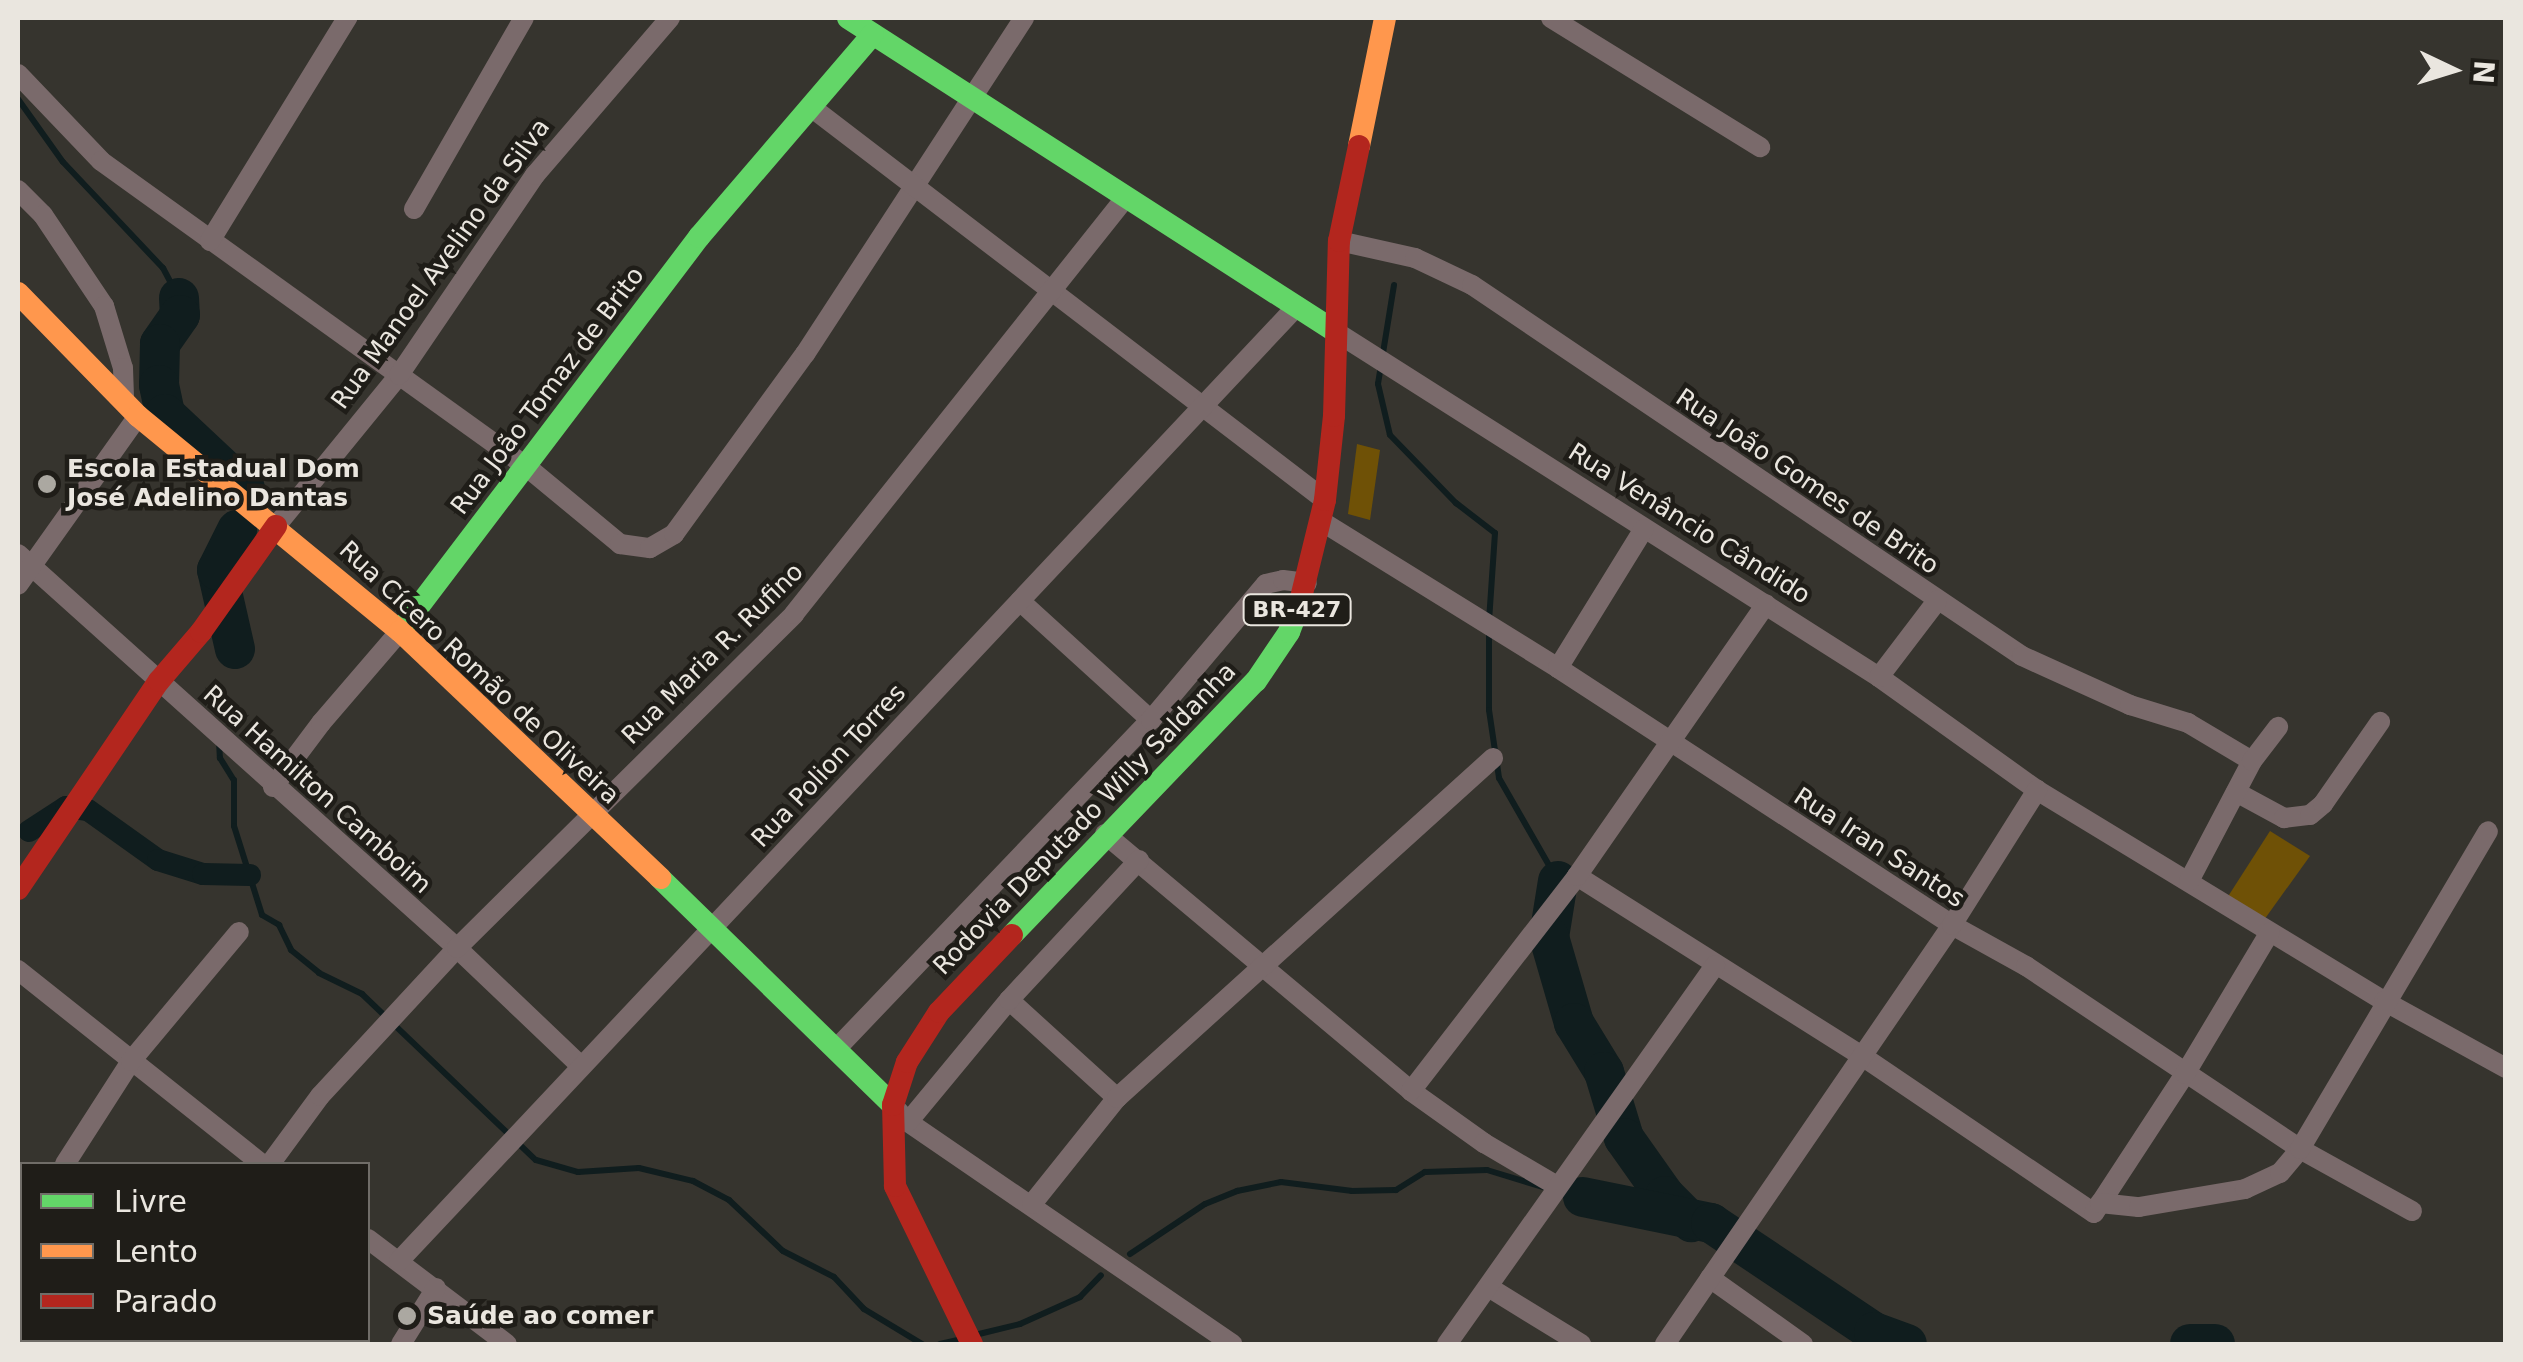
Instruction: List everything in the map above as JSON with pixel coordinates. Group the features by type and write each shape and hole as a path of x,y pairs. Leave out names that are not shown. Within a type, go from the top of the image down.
{"street":[{"path":"210,240 347,18"},
{"path":"414,209 524,18"},
{"name":"Rua Manoel Avelino da Silva","path":"18,888 159,682 201,632 276,526 400,375 534,176 670,18"},
{"name":"Rua Venâncio Cândido","path":"848,18 1879,677 2037,790 2384,1001 2506,1068"},
{"path":"18,74 101,161 527,467 620,544 650,548 674,534 805,354 1024,18"},
{"name":"Rodovia Deputado Willy Saldanha","path":"972,1344 896,1186 906,1062 939,1012 1256,681 1289,632 1307,583 1323,510 1336,332 1338,241 1385,18"},
{"path":"1551,18 1760,147"},
{"name":"Rua João Tomaz de Brito","path":"273,787 321,723 400,632 636,317 873,34"},
{"name":"Rua Iran Santos","path":"811,108 1050,294 1203,406 1323,510 1952,925 2026,966 2300,1149 2412,1211"},
{"path":"18,190 43,215 104,306 120,354 131,408 25,560 18,585"},
{"name":"Rua Maria R. Rufino","path":"268,1162 320,1096 457,948 590,811 794,614 1126,197"},
{"name":"Rua João Gomes de Brito","path":"1338,241 1415,258 1472,285 1937,601 2061,677 2188,723 2252,760"},
{"name":"Rua Cícero Romão de Oliveira","path":"18,293 131,408 400,632 838,1047 900,1113"},
{"name":"Rua Polion Torres","path":"399,1261 1297,306"},
{"path":"1558,668 1644,529"},
{"name":"Rua Hamilton Camboim","path":"25,560 273,787 457,948 580,1066"},
{"path":"838,1047 1151,720 1266,584 1282,580 1307,583"},
{"path":"1020,601 1151,720"},
{"path":"1879,677 1937,601"},
{"path":"1411,1091 1576,876 1766,604"},
{"path":"2236,792 2271,814 2298,818 2322,804 2380,722"},
{"path":"2189,881 2252,760 2278,727"},
{"path":"1032,1204 1117,1098 1260,964 1492,758"},
{"path":"1665,1344 1782,1180 2037,790"},
{"path":"1576,876 2097,1208 2139,1207 2245,1190 2280,1173 2300,1149 2384,1001 2488,831"},
{"path":"1106,834 1411,1091 1484,1143 1557,1186"},
{"path":"1139,860 900,1113 1232,1344"},
{"path":"66,1162 131,1061 239,932"},
{"path":"2097,1208 2186,1074 2270,932"},
{"path":"1447,1344 1715,966"},
{"path":"18,970 263,1162"},
{"path":"1009,1000 1117,1098"},
{"path":"370,1241 507,1344"},
{"path":"1710,1278 1803,1344"},
{"path":"401,1344 436,1288"},
{"path":"1490,1288 1582,1344"}],"shaded area":[{"path":"1357,444 1380,450 1370,520 1348,514"},
{"path":"2270,831 2310,856 2264,920 2227,898"}],"waterway":[{"path":"18,99 63,162 163,268 179,298"},
{"path":"1394,285 1378,384 1390,435 1456,503 1495,533 1489,620"},
{"path":"179,298 180,315 160,344 159,385 165,414 245,489"},
{"path":"235,649 217,570 237,530"},
{"path":"1489,632 1489,710 1499,778 1558,881"},
{"path":"219,741 220,758 234,780 234,826 262,915 279,925 291,950 319,973 362,994 536,1160 578,1172 639,1168 693,1181 729,1200 783,1251 834,1277 864,1309 922,1344"},
{"path":"29,831 66,807 88,810 158,860 203,874 250,875"},
{"path":"1558,881 1549,937 1574,1023 1604,1072 1624,1138 1665,1196 1691,1222"},
{"path":"1130,1254 1205,1204 1237,1191 1281,1182 1352,1191 1396,1190 1425,1172 1487,1170 1543,1187"},
{"path":"1560,1192 1583,1197"},
{"path":"1583,1197 1711,1223 1874,1332 1907,1344"},
{"path":"979,1334 1020,1324 1080,1297 1101,1275"},
{"path":"940,1344 962,1339"},
{"path":"2190,1344 2215,1344"}],"traffic: fast":[{"path":"848,18 1336,332"},
{"path":"400,631 699,237 873,34"},
{"path":"1012,935 1256,681 1289,632 1299,606"},
{"path":"660,878 893,1105"}],"traffic: slow":[{"path":"1359,146 1385,18"},
{"path":"18,293 138,416 400,631 660,878"}],"traffic: jam":[{"path":"1299,606 1325,500 1334,416 1339,241 1359,146"},
{"path":"18,889 159,681 201,632 276,526"},
{"path":"972,1344 895,1186 893,1105 907,1062 939,1012 1012,935"}],"place":[{"name":"Escola Estadual Dom José Adelino Dantas","path":"47,484"},
{"name":"Saúde ao comer","path":"407,1316"}]}
